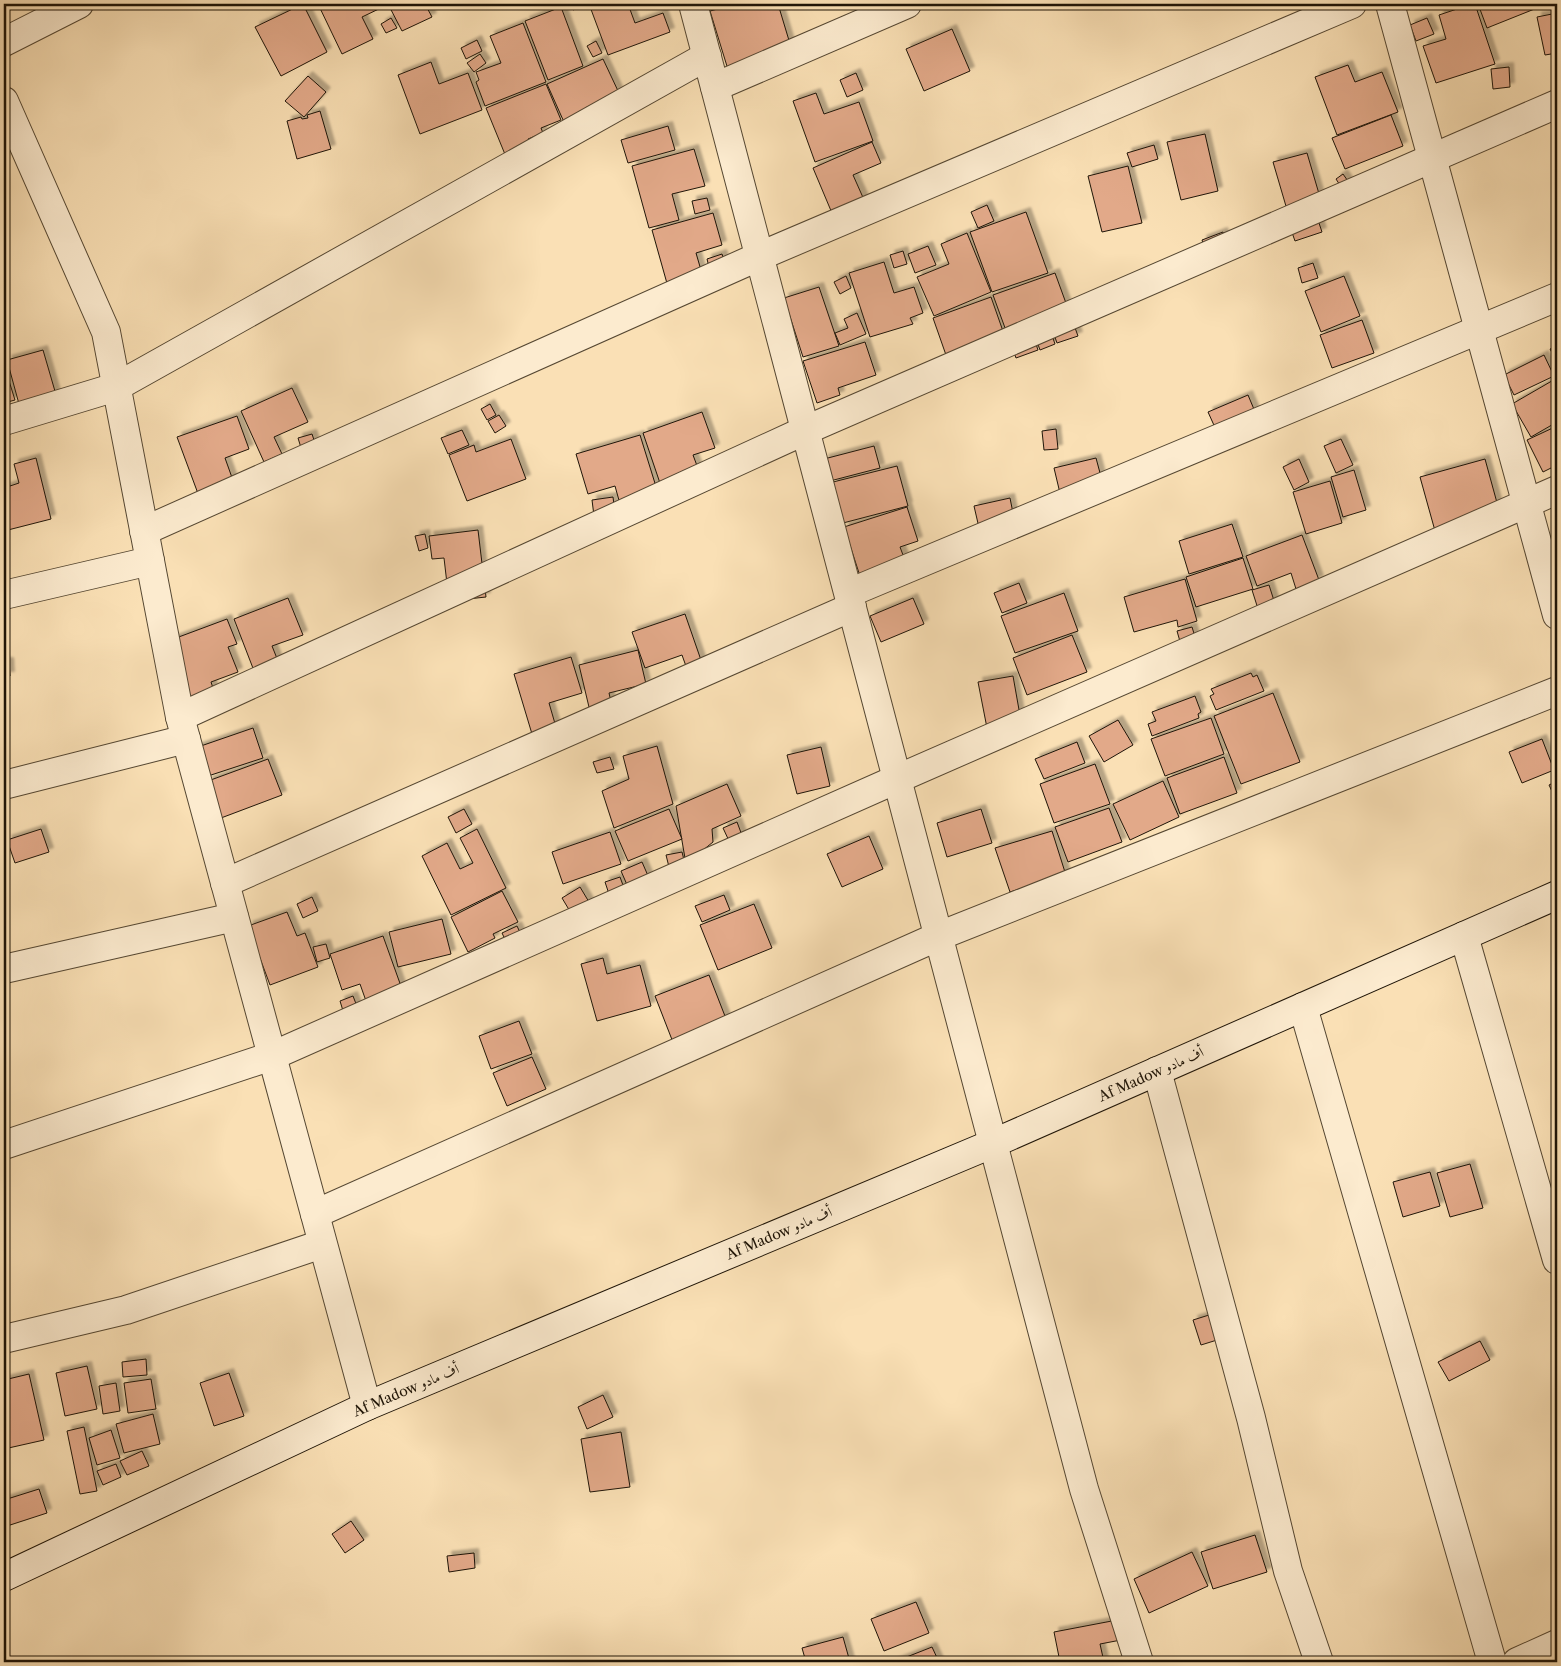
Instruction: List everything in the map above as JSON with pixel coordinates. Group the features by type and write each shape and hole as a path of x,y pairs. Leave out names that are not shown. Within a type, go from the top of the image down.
{"street":[{"path":"4,42 80,4"},
{"path":"693,4 1084,1489 1139,1662"},
{"path":"715,87 907,4"},
{"path":"144,531 760,256 1352,4"},
{"path":"1390,4 1557,615"},
{"path":"4,421 116,387 707,56"},
{"path":"4,101 106,332 183,728 366,1406"},
{"path":"4,785 183,728 806,430 1557,104"},
{"path":"225,883 850,600 1557,297"},
{"path":"4,1145 272,1056 897,778 1557,490"},
{"path":"4,595 150,561"},
{"path":"315,1214 939,936 1557,691"},
{"name":"Af Madow أف مادو","path":"4,1577 366,1406 994,1143 1557,895"},
{"path":"4,969 234,917"},
{"path":"1464,936 1557,1260"},
{"path":"1303,1007 1492,1662"},
{"path":"1157,1071 1251,1418 1288,1571 1319,1662"},
{"path":"4,1339 126,1310 322,1244"},
{"path":"1518,1662 1557,1644"}],"building":[{"path":"303,4 327,52 281,76 255,27"},
{"path":"318,4 384,4 385,6 362,17 373,39 342,54"},
{"path":"388,4 425,4 432,17 402,31"},
{"path":"571,4 586,4 573,10"},
{"path":"589,4 628,4 635,23 663,13 670,32 608,55"},
{"path":"737,4 778,4 794,57 730,76 710,11"},
{"path":"1475,4 1495,64 1436,83 1423,46 1446,39 1439,15"},
{"path":"1478,4 1536,4 1537,8 1487,28"},
{"path":"561,7 583,66 548,80 525,21"},
{"path":"1557,13 1557,53 1545,55 1537,17"},
{"path":"391,18 397,28 386,33 381,24"},
{"path":"1427,18 1434,34 1416,41 1410,25"},
{"path":"523,23 546,82 485,106 476,82 479,80 476,72 501,63 490,36"},
{"path":"952,29 970,71 924,91 906,49"},
{"path":"477,40 482,51 466,59 461,48"},
{"path":"596,41 602,53 593,57 587,46"},
{"path":"480,54 486,63 474,72 467,63"},
{"path":"603,59 619,93 585,108 591,121 568,131 547,84"},
{"path":"431,62 439,84 468,73 482,110 420,134 398,75"},
{"path":"1348,65 1355,82 1382,72 1398,112 1337,135 1315,77"},
{"path":"1509,67 1510,87 1493,89 1491,69"},
{"path":"856,73 863,90 847,97 840,80"},
{"path":"308,76 326,92 304,117 285,101"},
{"path":"546,84 561,120 541,128 543,133 528,139 536,159 511,169 486,108"},
{"path":"816,93 824,114 859,102 873,141 815,162 793,101"},
{"path":"320,111 331,149 297,159 287,121 301,117 302,119 308,118 307,115"},
{"path":"1391,115 1403,146 1345,169 1332,138"},
{"path":"668,126 675,150 628,163 621,140"},
{"path":"1205,134 1218,191 1181,200 1167,142"},
{"path":"872,142 881,163 853,175 869,211 837,225 813,168"},
{"path":"1154,145 1158,159 1132,167 1127,153"},
{"path":"694,149 705,186 672,194 679,220 649,228 632,166"},
{"path":"1307,153 1322,204 1288,213 1273,162"},
{"path":"1128,166 1142,223 1102,232 1088,176"},
{"path":"1343,174 1352,187 1345,193 1336,179"},
{"path":"707,198 710,210 695,214 692,201"},
{"path":"987,205 994,221 978,228 971,212"},
{"path":"1026,212 1048,273 992,292 970,232"},
{"path":"713,213 722,245 696,253 703,277 668,287 652,230"},
{"path":"1316,214 1322,232 1295,241 1289,224"},
{"path":"1223,232 1228,245 1206,253 1202,240"},
{"path":"967,233 991,292 934,316 917,277 949,264 941,244"},
{"path":"928,246 936,265 915,273 908,254"},
{"path":"903,251 907,264 894,268 890,255"},
{"path":"722,254 727,271 711,275 707,259"},
{"path":"884,262 894,293 914,287 923,313 910,318 913,324 870,337 849,273"},
{"path":"1313,263 1318,278 1302,283 1298,268"},
{"path":"1055,273 1078,336 1057,343 1050,323 1031,330 1038,350 1016,358 993,295"},
{"path":"846,276 851,288 840,294 834,282"},
{"path":"1344,276 1360,316 1321,332 1305,291"},
{"path":"819,287 839,346 803,357 784,298"},
{"path":"991,297 1011,354 953,375 933,318"},
{"path":"857,313 866,334 840,345 835,333 848,328 844,319"},
{"path":"1362,320 1374,353 1332,368 1320,335"},
{"path":"1050,330 1055,344 1040,350 1035,336"},
{"path":"865,342 876,375 838,388 840,395 817,403 803,361"},
{"path":"1557,346 1557,362 1550,349"},
{"path":"43,350 59,405 22,415 7,360"},
{"path":"1544,355 1554,376 1514,395 1504,375"},
{"path":"4,365 15,400 4,403"},
{"path":"1557,378 1557,422 1531,437 1512,404"},
{"path":"292,388 308,422 274,437 282,454 264,462 241,411"},
{"path":"1248,395 1261,426 1222,443 1208,412"},
{"path":"490,404 496,415 487,420 481,409"},
{"path":"702,412 715,448 693,455 702,479 663,492 643,433"},
{"path":"499,415 506,426 495,433 488,421"},
{"path":"237,416 249,449 225,458 235,486 200,499 177,437"},
{"path":"1557,426 1557,465 1543,472 1527,440"},
{"path":"1056,429 1058,449 1044,450 1042,431"},
{"path":"462,430 469,445 448,454 441,438"},
{"path":"312,434 316,446 302,451 298,438"},
{"path":"640,435 658,493 620,504 615,486 588,494 576,454"},
{"path":"511,439 526,479 467,501 449,455 474,445 476,452"},
{"path":"1341,439 1353,465 1336,473 1324,446"},
{"path":"874,446 880,468 830,481 824,459"},
{"path":"36,458 51,519 4,531 4,488 19,483 14,464"},
{"path":"1096,458 1107,499 1064,510 1054,468"},
{"path":"1299,459 1309,482 1294,490 1283,467"},
{"path":"1485,459 1502,521 1437,538 1420,477"},
{"path":"897,466 908,506 843,523 833,482"},
{"path":"1354,470 1366,510 1343,517 1331,477"},
{"path":"1330,481 1342,523 1306,534 1293,492"},
{"path":"613,497 615,513 594,516 592,500"},
{"path":"1010,498 1018,538 983,545 974,506"},
{"path":"907,507 918,541 900,547 906,563 860,576 844,527"},
{"path":"1232,524 1243,557 1189,574 1179,541"},
{"path":"478,530 486,597 449,601 444,558 432,559 429,536"},
{"path":"425,534 428,548 419,551 415,536"},
{"path":"1302,535 1319,580 1296,589 1291,573 1257,586 1246,556"},
{"path":"1243,558 1253,589 1196,607 1186,577"},
{"path":"1185,579 1197,621 1178,627 1177,620 1134,632 1124,597"},
{"path":"1019,583 1027,603 1002,613 994,593"},
{"path":"1269,585 1276,607 1259,612 1252,590"},
{"path":"1064,593 1078,631 1015,653 1001,616"},
{"path":"288,598 303,635 272,646 280,666 256,676 234,619"},
{"path":"913,598 924,624 881,642 870,616"},
{"path":"685,614 702,663 687,669 682,655 645,668 632,632"},
{"path":"227,619 237,644 228,647 238,672 211,682 215,694 193,703 168,641"},
{"path":"1192,627 1196,640 1181,645 1177,631"},
{"path":"1072,635 1087,672 1027,695 1013,658"},
{"path":"638,650 646,684 609,693 615,719 593,724 579,665"},
{"path":"571,657 582,693 549,703 556,727 532,734 514,674"},
{"path":"4,662 9,662 10,676 4,676"},
{"path":"1251,673 1253,677 1257,675 1264,691 1216,710 1210,696 1214,694 1211,689"},
{"path":"1013,676 1021,721 987,728 978,682"},
{"path":"1273,693 1300,762 1241,784 1214,716"},
{"path":"1195,696 1201,712 1198,714 1199,718 1152,736 1148,724 1156,721 1152,712"},
{"path":"1211,718 1224,754 1165,776 1151,739"},
{"path":"1118,720 1133,745 1104,762 1089,736"},
{"path":"253,728 263,758 205,777 195,748"},
{"path":"1542,739 1554,770 1522,783 1509,752"},
{"path":"1077,742 1085,763 1044,779 1035,759"},
{"path":"657,746 673,804 614,828 602,791 629,779 623,756"},
{"path":"821,747 830,786 797,794 787,755"},
{"path":"610,757 614,769 597,773 593,762"},
{"path":"1224,757 1237,793 1180,814 1167,778"},
{"path":"268,759 282,795 221,818 208,781"},
{"path":"1095,764 1110,804 1054,823 1040,784"},
{"path":"1163,781 1179,817 1130,840 1113,804"},
{"path":"1557,781 1557,802 1549,785"},
{"path":"727,784 741,816 712,829 713,842 686,864 676,806"},
{"path":"1109,808 1122,842 1068,862 1055,827"},
{"path":"464,809 472,824 456,833 448,817"},
{"path":"669,809 682,839 628,861 615,831"},
{"path":"981,809 992,843 947,857 937,823"},
{"path":"737,822 743,838 730,843 723,828"},
{"path":"41,829 49,852 15,863 7,840"},
{"path":"477,829 506,888 451,915 422,856 447,843 460,869 473,863 460,838"},
{"path":"1052,831 1070,888 1029,886 1010,892 995,848"},
{"path":"610,832 621,864 563,884 552,852"},
{"path":"869,836 883,869 842,887 827,854"},
{"path":"682,852 685,864 669,867 666,855"},
{"path":"642,862 649,878 628,887 621,871"},
{"path":"620,877 624,888 609,894 605,882"},
{"path":"580,887 592,907 574,918 562,898"},
{"path":"502,891 518,922 493,934 495,938 468,952 451,917"},
{"path":"724,895 730,910 702,922 695,906"},
{"path":"312,897 318,911 303,918 297,904"},
{"path":"754,904 772,948 718,970 700,925"},
{"path":"287,912 297,936 305,933 318,967 270,985 248,926"},
{"path":"442,919 451,954 398,967 389,932"},
{"path":"517,926 525,943 510,950 502,933"},
{"path":"383,936 402,989 366,1001 360,984 342,990 330,954"},
{"path":"326,944 330,958 317,962 313,947"},
{"path":"603,958 607,974 640,965 651,1006 597,1021 581,964"},
{"path":"709,975 730,1029 676,1050 655,996"},
{"path":"353,996 358,1009 344,1014 340,1001"},
{"path":"519,1021 532,1054 491,1069 479,1036"},
{"path":"532,1057 546,1089 507,1106 493,1073"},
{"path":"1470,1164 1483,1208 1450,1217 1437,1173"},
{"path":"1430,1172 1440,1206 1403,1217 1393,1182"},
{"path":"1209,1315 1217,1340 1201,1345 1193,1320"},
{"path":"1480,1341 1490,1360 1449,1381 1438,1362"},
{"path":"146,1359 147,1375 123,1377 122,1362"},
{"path":"87,1366 97,1409 65,1416 56,1373"},
{"path":"229,1373 244,1416 214,1426 200,1383"},
{"path":"29,1374 44,1440 4,1449 4,1380"},
{"path":"151,1379 156,1409 128,1413 124,1383"},
{"path":"116,1383 120,1411 103,1414 99,1386"},
{"path":"603,1395 613,1417 587,1429 578,1407"},
{"path":"153,1414 160,1444 124,1453 116,1424"},
{"path":"84,1427 97,1491 80,1494 67,1431"},
{"path":"111,1430 120,1458 97,1465 89,1438"},
{"path":"621,1432 630,1487 590,1492 581,1439"},
{"path":"142,1451 149,1466 127,1475 120,1461"},
{"path":"116,1464 121,1477 103,1485 97,1471"},
{"path":"39,1489 47,1513 4,1527 4,1500"},
{"path":"351,1521 364,1540 345,1553 332,1534"},
{"path":"1255,1535 1267,1572 1213,1589 1201,1552"},
{"path":"1192,1552 1208,1586 1149,1613 1134,1579"},
{"path":"474,1553 475,1568 449,1572 447,1556"},
{"path":"916,1602 929,1633 884,1651 871,1619"},
{"path":"1117,1620 1121,1640 1100,1644 1104,1662 1060,1662 1054,1632"},
{"path":"843,1637 850,1662 806,1662 802,1648"},
{"path":"932,1647 939,1662 894,1662"}]}
